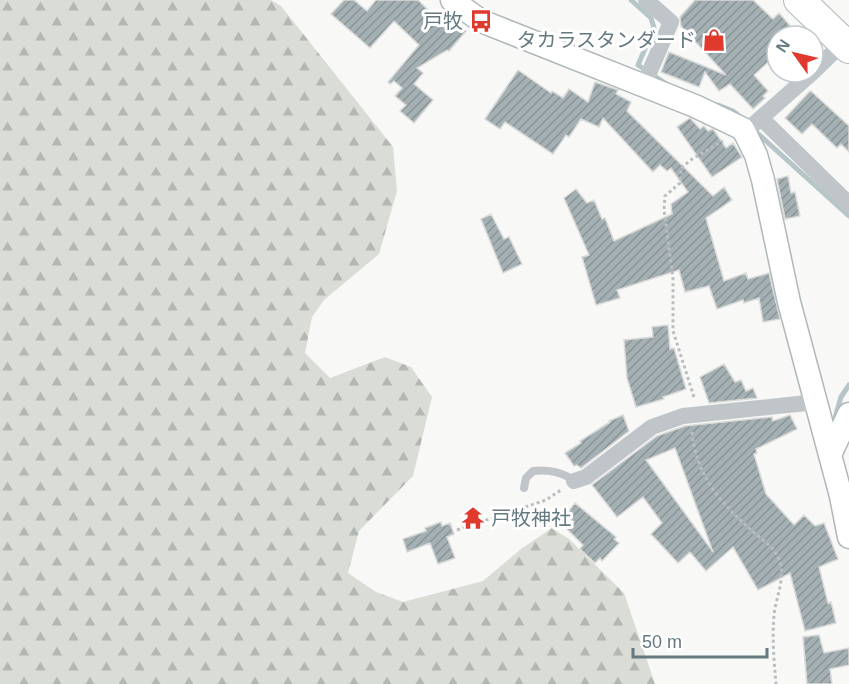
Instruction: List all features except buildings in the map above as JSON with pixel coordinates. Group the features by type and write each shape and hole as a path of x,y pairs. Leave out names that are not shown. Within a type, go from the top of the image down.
{"highway":[{"path":"799,0 847,43"}],"street":[{"path":"643,87 671,22 646,0"},
{"path":"456,1 481,21 749,127 849,204"},
{"path":"825,62 847,43"},
{"path":"749,127 799,84"},
{"path":"749,127 763,180 789,302 830,455 845,494 849,537"},
{"path":"574,481 586,477 652,427 683,416 816,402"},
{"path":"830,455 849,414"}],"lane":[{"path":"524,488 526,478 533,471 553,472 569,476 574,481"}],"path":[{"path":"749,127 686,163 681,168 680,183 665,196 664,210 673,278 673,331 695,415 692,435 697,458 708,484 731,512 767,543 778,557 782,577 774,615 776,684"},
{"path":"457,530 546,500 574,481"}],"green space":[{"path":"0,0 271,0 281,6 393,147 397,191 379,254 324,300 312,317 305,353 330,378 385,357 411,367 432,397 413,476 359,531 348,573 376,592 403,602 483,581 521,549 552,528 569,539 624,593 655,684 0,684"}],"waterway":[{"path":"631,0 651,18 654,28 638,65 665,83"},
{"path":"718,105 739,116"},
{"path":"755,131 849,216"},
{"path":"835,418 841,397 849,385"}],"place":[{"name":"戸牧","path":"481,21"},
{"name":"タカラスタンダード","path":"714,40"},
{"name":"戸牧神社","path":"473,518"}]}
